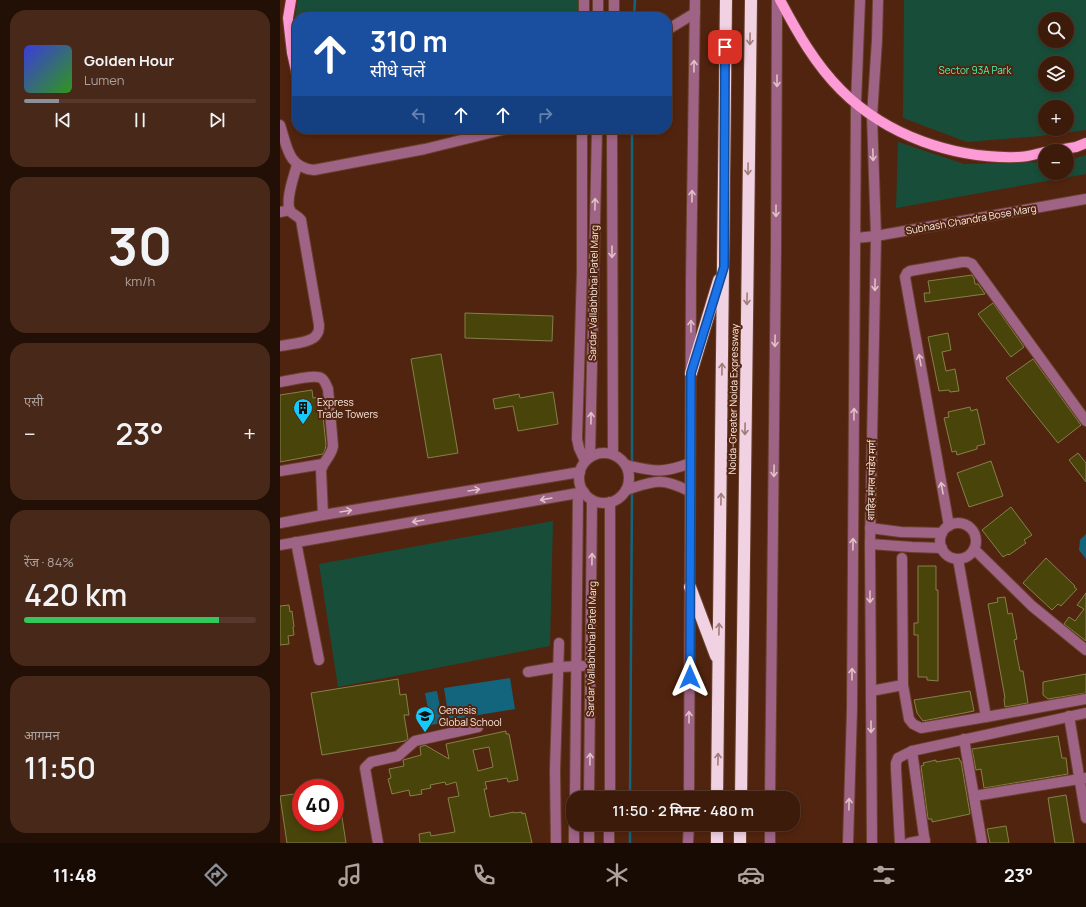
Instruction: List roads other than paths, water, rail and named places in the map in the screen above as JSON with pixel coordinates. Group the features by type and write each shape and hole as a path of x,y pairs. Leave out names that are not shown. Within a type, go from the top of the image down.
{"highway":[{"name":"Noida-Greater Noida Expressway","path":"717,791 726,0"},
{"name":"Noida-Greater Noida Expressway","path":"741,791 750,0"},
{"path":"691,373 724,267"},
{"path":"690,587 719,662"},
{"path":"717,831 717,843"},
{"path":"740,831 740,843"}],"main road":[{"path":"291,0 288,18 292,53"},
{"path":"779,0 808,50 841,90 872,116 893,128 939,147 972,155 1019,157 1038,153"},
{"path":"1074,147 1086,143"}],"street":[{"path":"584,0 584,12"},
{"path":"598,0 598,12"},
{"path":"614,0 614,12"},
{"path":"689,791 689,491 696,0"},
{"path":"770,791 779,0"},
{"path":"848,843 852,709 856,103 860,0"},
{"name":"शाहिद मंगल पांडेय मार्ग","path":"872,843 870,528 876,236 872,116 878,0"},
{"path":"672,27 695,13"},
{"path":"280,125 290,157 297,166 314,170 425,149 486,134"},
{"path":"280,545 581,493 592,500 610,502 619,498 626,490 629,482 629,474 626,466 620,459 613,454 601,453 588,459 579,448 577,439 582,271 582,134"},
{"name":"Sardar Vallabhbhai Patel Marg","path":"580,472 588,459 597,134"},
{"name":"Sardar Vallabhbhai Patel Marg","path":"612,134 613,454"},
{"path":"280,346 315,338 318,333 319,325 301,220 285,211 297,166"},
{"name":"Subhash Chandra Bose Marg","path":"856,238 876,236 1086,199"},
{"path":"870,528 908,532 945,530 958,523 963,524 972,530 975,539 974,549 967,556 958,559 948,556 942,548 940,538 945,530 905,277 910,271 962,262 972,264 1086,421"},
{"path":"582,271 594,271"},
{"path":"280,382 315,376 322,378 328,388 333,446 331,454 323,464 321,475 323,515"},
{"path":"626,466 646,470 664,471 678,468 690,463"},
{"path":"280,471 323,464"},
{"path":"280,523 580,472 581,493 575,791"},
{"path":"626,490 658,481 672,483 689,491"},
{"name":"Sardar Vallabhbhai Patel Marg","path":"589,791 592,500"},
{"name":"Sardar Vallabhbhai Patel Marg","path":"610,502 610,791"},
{"path":"908,532 908,547"},
{"path":"296,542 319,660"},
{"path":"870,544 942,548"},
{"path":"974,549 1032,606 1086,650"},
{"path":"902,558 903,685 909,719 917,726 921,728 986,718 1086,699"},
{"path":"958,559 986,718"},
{"path":"556,843 555,770 559,642"},
{"path":"528,672 558,667 591,666"},
{"path":"871,691 903,685"},
{"path":"900,843 896,763 898,758 912,750 1086,713"},
{"path":"1069,716 1083,779 1086,818"},
{"path":"378,843 365,768 371,762 398,756 415,741 478,727"},
{"path":"964,739 982,843"},
{"path":"909,843 925,842 912,750"},
{"path":"974,796 1083,779"},
{"path":"574,831 574,843"},
{"path":"589,831 589,843"},
{"path":"609,831 609,843"},
{"path":"688,831 688,843"},
{"path":"770,831 770,843"}],"water":[{"path":"1086,534 1086,559 1079,550 1080,540"},
{"path":"510,678 515,709 449,720 444,688"},
{"path":"437,691 443,723 431,725 425,693"}],"waterway":[{"path":"634,12 635,0"},
{"path":"632,134 632,464"},
{"path":"632,469 632,486"},
{"path":"630,791 632,491"},
{"path":"630,831 630,843"}],"place":[{"name":"Express Trade Towers","path":"303,425"},
{"name":"Genesis Global School","path":"425,733"}],"park label":[{"name":"Sector 93A Park","path":"975,70"}]}
